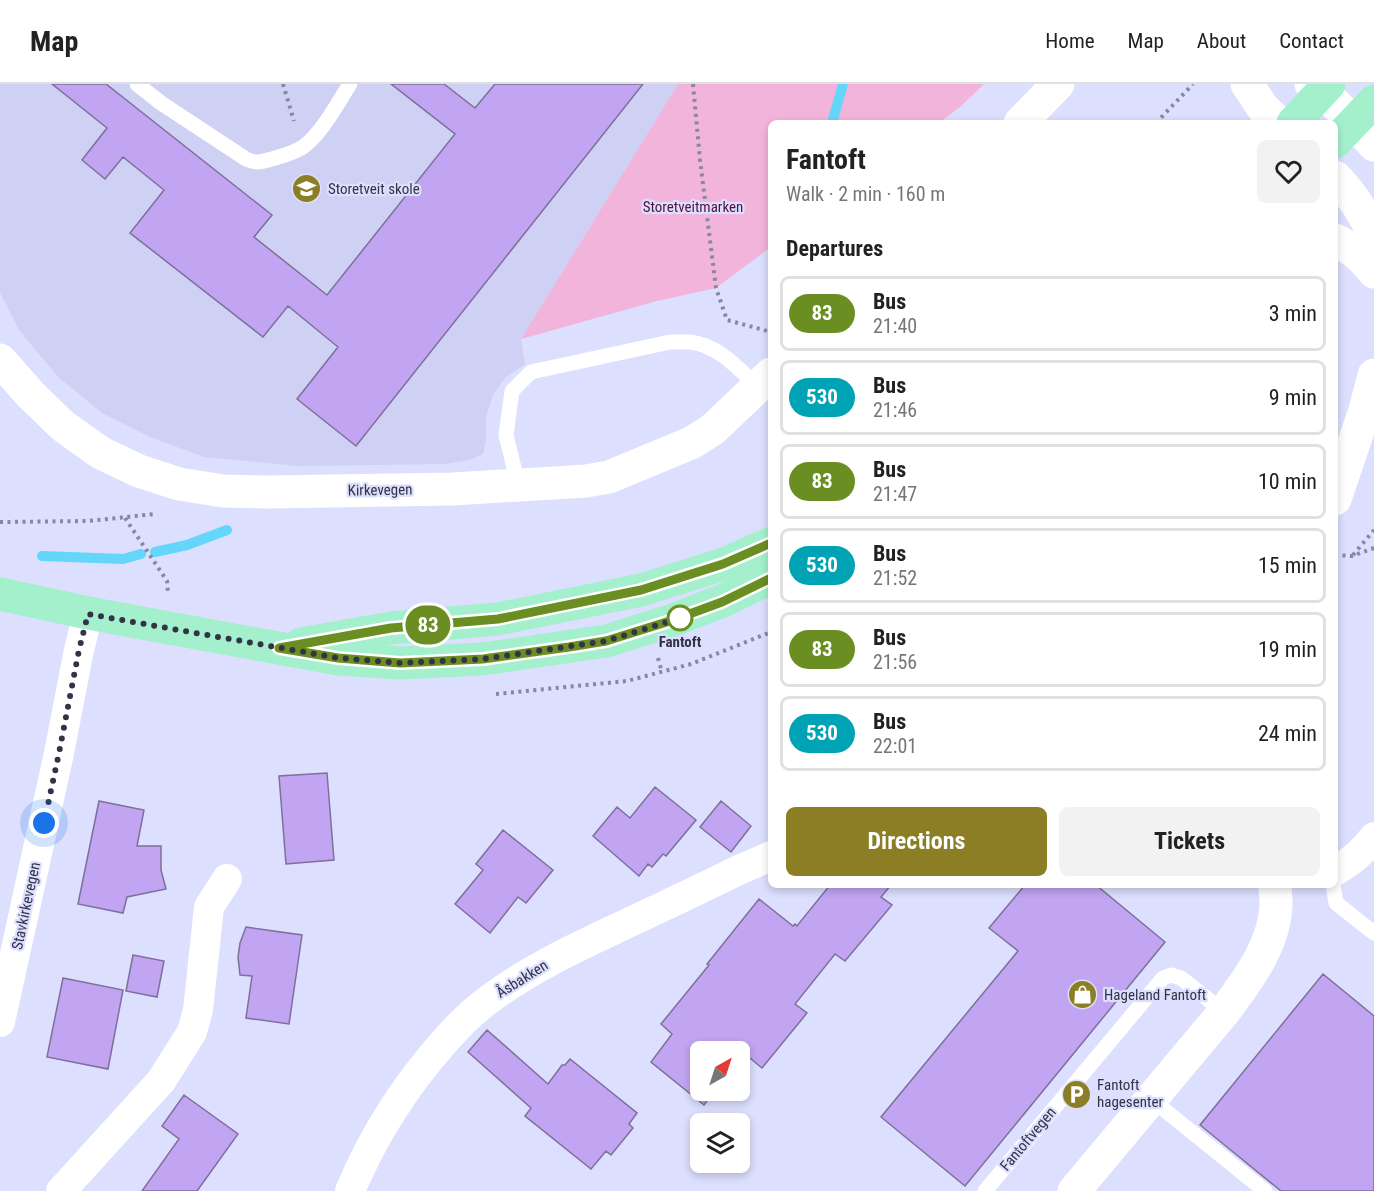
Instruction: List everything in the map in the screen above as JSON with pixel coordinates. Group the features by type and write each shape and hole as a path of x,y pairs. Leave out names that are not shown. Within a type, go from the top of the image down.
{"main road":[{"path":"1295,120 1321,87"},
{"path":"279,648 391,628 498,619 641,590 723,564 768,544"},
{"path":"0,594 88,614 279,648 338,658 400,663 483,659 606,641 722,602 768,579"}],"street":[{"path":"1023,120 1058,84"},
{"path":"1247,84 1263,108 1276,120"},
{"path":"1321,87 1359,127"},
{"path":"1338,180 1367,220 1374,235"},
{"path":"1338,241 1349,246 1365,260 1374,272"},
{"name":"Kirkevegen","path":"0,360 63,426 101,453 139,471 179,484 223,491 453,489 586,482 609,477 691,443 712,430 764,380"},
{"path":"1338,490 1365,410 1374,375"},
{"name":"Stavkirkevegen","path":"0,1022 88,614"},
{"path":"1338,869 1366,848 1374,837"},
{"name":"Åsbakken","path":"350,1191 361,1164 392,1110 422,1067 457,1028 489,999 527,973 561,954 768,857"},
{"path":"62,1191 162,1081 192,1032 198,1010 209,907 228,879"},
{"path":"1074,1191 1246,983 1264,953 1271,933 1276,905 1275,888"}],"lane":[{"path":"137,84 171,109 255,163 302,148 324,123 350,84"},
{"path":"518,484 506,435 512,391 531,372 670,342 692,342 719,352 764,380"},
{"path":"1334,888 1336,903 1374,933"},
{"name":"Fantoftvegen","path":"985,1191 1163,978 1171,975 1181,978 1224,1012"},
{"path":"1151,1099 1265,1191"}],"path":[{"path":"283,84 302,148"},
{"path":"693,84 716,288 727,320 768,331"},
{"path":"1159,120 1193,84"},
{"path":"0,522 88,520 159,514"},
{"path":"125,518 167,581 169,597"},
{"path":"1352,556 1374,530"},
{"path":"1338,555 1352,556 1374,548"},
{"path":"658,657 662,672"}],"shaded area":[{"name":"Storetveit skole","path":"0,84 678,84 521,339 525,364 506,377 493,395 486,417 486,441 483,454 470,460 445,464 297,466 204,457 150,437 102,413 58,377 19,330 0,293"}],"green space":[{"name":"Storetveitmarken","path":"678,84 984,84 943,120 768,120 768,249 716,288 657,301 521,339"}],"building":[{"path":"52,84 106,84 272,215 254,237 327,295 455,134 391,84 444,84 475,108 495,84 643,84 356,446 297,399 338,347 288,306 263,337 130,233 164,190 123,157 105,179 82,160 107,128"},
{"path":"327,773 334,860 286,864 279,776"},
{"path":"655,787 696,820 666,856 663,854 652,867 648,864 639,876 593,836 617,807 630,818"},
{"path":"99,801 144,810 137,846 161,846 161,870 166,889 127,897 123,913 78,904"},
{"path":"721,801 751,826 731,852 700,827"},
{"path":"503,830 553,870 526,903 518,897 490,933 455,904 483,870 476,864"},
{"path":"828,888 888,888 881,897 892,905 845,961 835,954 795,1004 807,1013 762,1068 750,1058 750,1041 690,1041 690,1094 651,1062 672,1034 661,1024 759,899 793,926 795,924 797,926"},
{"path":"1022,888 1100,888 1165,942 965,1186 881,1117 1018,951 989,928"},
{"path":"246,927 302,935 289,1024 246,1018 252,976 240,975 238,957"},
{"path":"133,955 164,961 157,997 126,991"},
{"path":"1323,974 1374,1016 1374,1191 1281,1191 1200,1125"},
{"path":"63,978 123,990 108,1069 47,1057"},
{"path":"487,1030 548,1084 562,1065 570,1059 637,1113 629,1124 633,1128 611,1155 606,1151 591,1169 525,1116 531,1108 468,1052"},
{"path":"184,1095 238,1134 197,1191 142,1191 179,1139 162,1126"}],"waterway":[{"path":"833,120 843,84"},
{"path":"155,552 187,545 227,530"},
{"path":"42,556 123,559 141,554"}],"bus line":[{"name":"83","path":"768,544 723,564 641,590 498,619 391,628 279,648 338,658 400,663 483,659 606,641 722,602 768,580"}],"place":[{"name":"Storetveit skole","path":"307,189"},
{"name":"Fantoft","path":"680,618"},
{"name":"Hageland Fantoft","path":"1083,995"},
{"name":"Fantoft hagesenter","path":"1076,1094"}],"route":[{"path":"44,823 88,614 338,658 400,663 483,659 606,641 680,618"}]}
